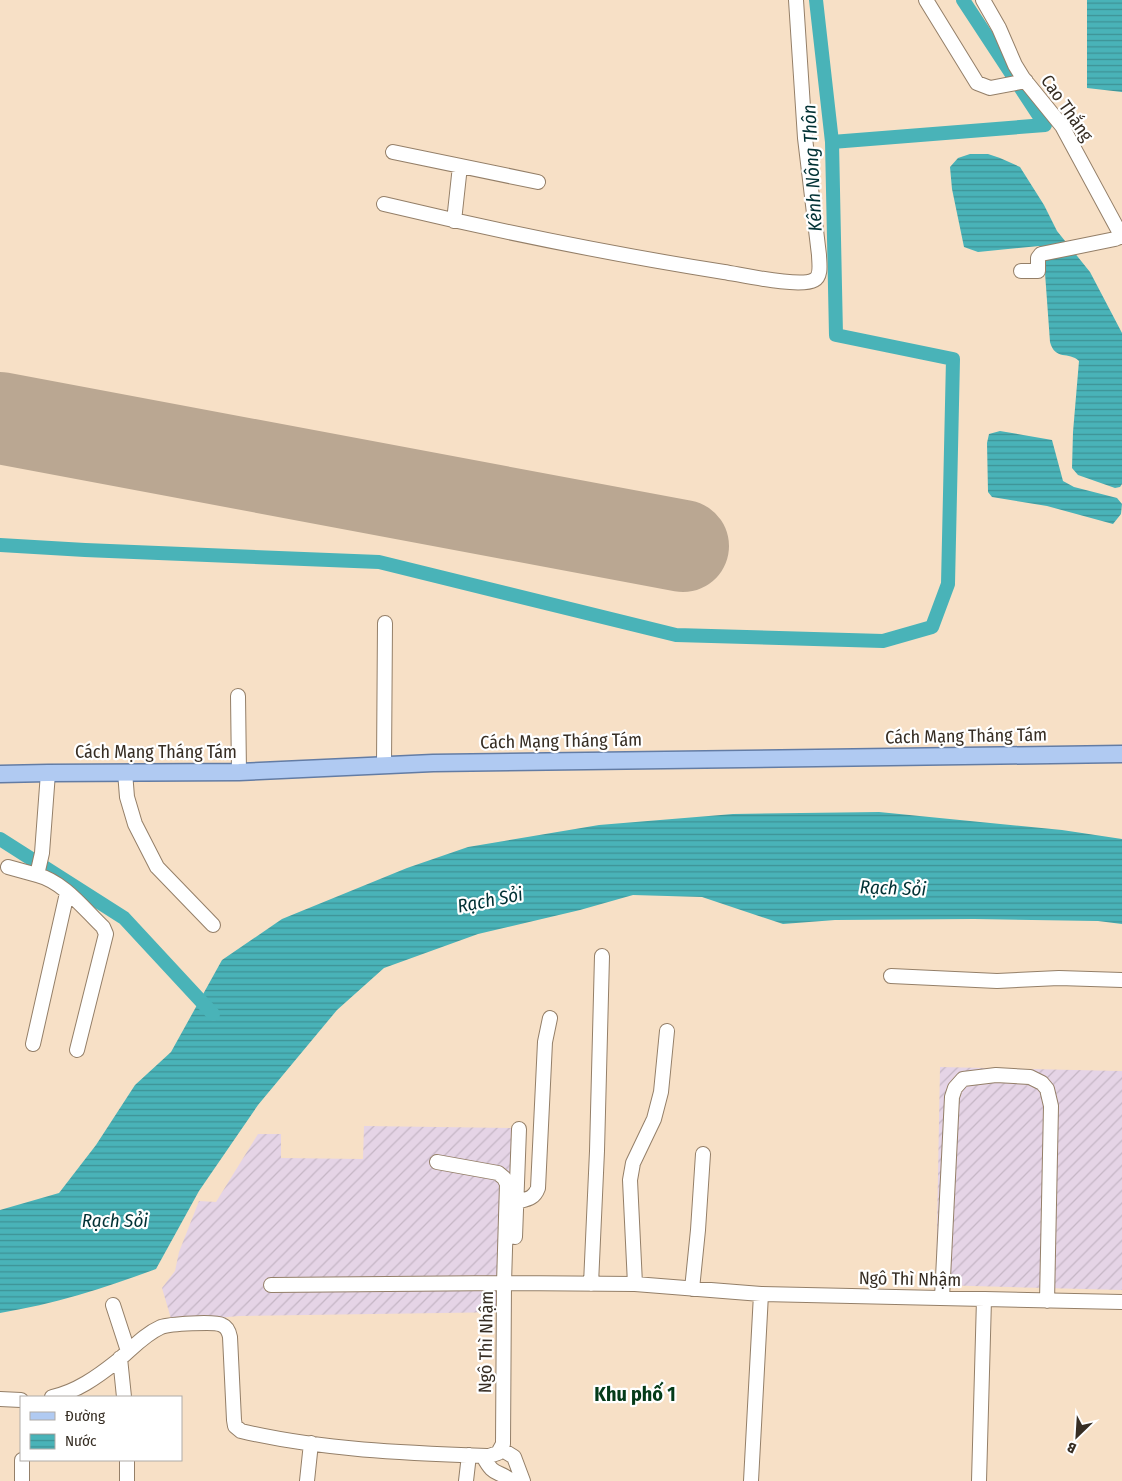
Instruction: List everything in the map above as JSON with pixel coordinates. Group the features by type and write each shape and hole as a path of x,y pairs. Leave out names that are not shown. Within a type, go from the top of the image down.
{"main road":[{"name":"Cách Mạng Tháng Tám","path":"0,774 239,772 433,763 1122,754"}],"street":[{"path":"384,204 641,259 788,282 813,281 818,277 819,255 805,138 796,0"},
{"path":"926,0 977,83 990,88 1022,82"},
{"name":"Cao Thắng","path":"982,0 999,28 1022,82 1062,126 1120,237"},
{"path":"393,152 538,182"},
{"path":"454,220 460,166"},
{"path":"1021,271 1038,271 1038,258 1041,254 1120,237"},
{"path":"384,765 385,623"},
{"path":"238,696 239,772"},
{"path":"125,772 127,797 135,824 157,867 214,925"},
{"path":"48,773 39,865 50,880 67,893 103,928 106,934 77,1050"},
{"path":"8,867 39,865"},
{"path":"33,1044 67,893"},
{"path":"591,1284 597,1151 602,956"},
{"path":"891,976 997,981 1059,978 1122,980"},
{"path":"516,1202 531,1198 538,1188 545,1042 550,1018"},
{"path":"635,1284 630,1180 633,1163 654,1119 661,1092 667,1031"},
{"path":"942,1298 952,1097 955,1088 963,1079 996,1075 1030,1077 1042,1083 1047,1090 1051,1106 1047,1301"},
{"path":"509,1283 516,1202 519,1130"},
{"path":"692,1289 703,1154"},
{"path":"437,1162 498,1173 504,1178 507,1184 509,1283"},
{"path":"271,1285 509,1283"},
{"name":"Ngô Thì Nhậm","path":"501,1450 503,1444 509,1283 635,1284 761,1294 1122,1302"},
{"path":"752,1481 761,1294"},
{"path":"979,1481 984,1299"},
{"path":"113,1305 124,1355 124,1396"},
{"path":"55,1396 78,1389 124,1355 144,1337 163,1326 213,1322 222,1325 228,1330 230,1337 235,1426 241,1431 311,1443 396,1453 489,1456 501,1450 514,1456 523,1481"},
{"path":"0,1399 20,1400"},
{"path":"307,1481 311,1443"},
{"path":"466,1481 476,1456"},
{"path":"476,1456 496,1473 512,1481"},
{"path":"22,1461 22,1481"},
{"path":"127,1461 127,1481"}],"shaded area":[{"path":"940,1067 1122,1071 1122,1290 936,1285"},
{"path":"364,1126 512,1128 510,1280 512,1312 239,1316 172,1322 162,1288 175,1271 179,1252 199,1201 216,1202 258,1134 281,1134 281,1158 363,1159"}],"water":[{"path":"1087,0 1122,0 1122,92 1087,88"},
{"path":"970,154 988,154 1020,167 1044,205 1057,231 1090,272 1122,333 1122,484 1120,487 1115,488 1078,475 1072,468 1079,361 1071,356 1055,352 1050,342 1044,259 1046,252 1039,246 978,252 964,247 952,189 950,167 958,158"},
{"path":"1000,431 1052,440 1063,481 1074,487 1117,498 1122,504 1121,514 1113,524 1047,506 992,497 988,492 987,443 989,434"},
{"name":"Rạch Sỏi","path":"879,812 1062,830 1122,839 1122,924 1098,921 974,919 835,920 783,924 702,897 633,895 580,910 478,934 384,968 337,1010 258,1105 199,1191 156,1269 79,1295 0,1313 0,1210 59,1193 96,1145 135,1085 171,1052 222,960 282,919 407,868 468,847 599,825 733,814"}],"waterway":[{"name":"Kênh Nông Thôn","path":"0,545 379,562 676,635 883,641 932,627 948,584 953,359 836,335 832,142 816,0"},
{"path":"832,142 1045,125 963,0"},
{"path":"0,839 124,918 213,1014"}],"runway":[{"path":"0,418 683,546"}],"district":[{"name":"Khu phố 1","path":"635,1394"}]}
